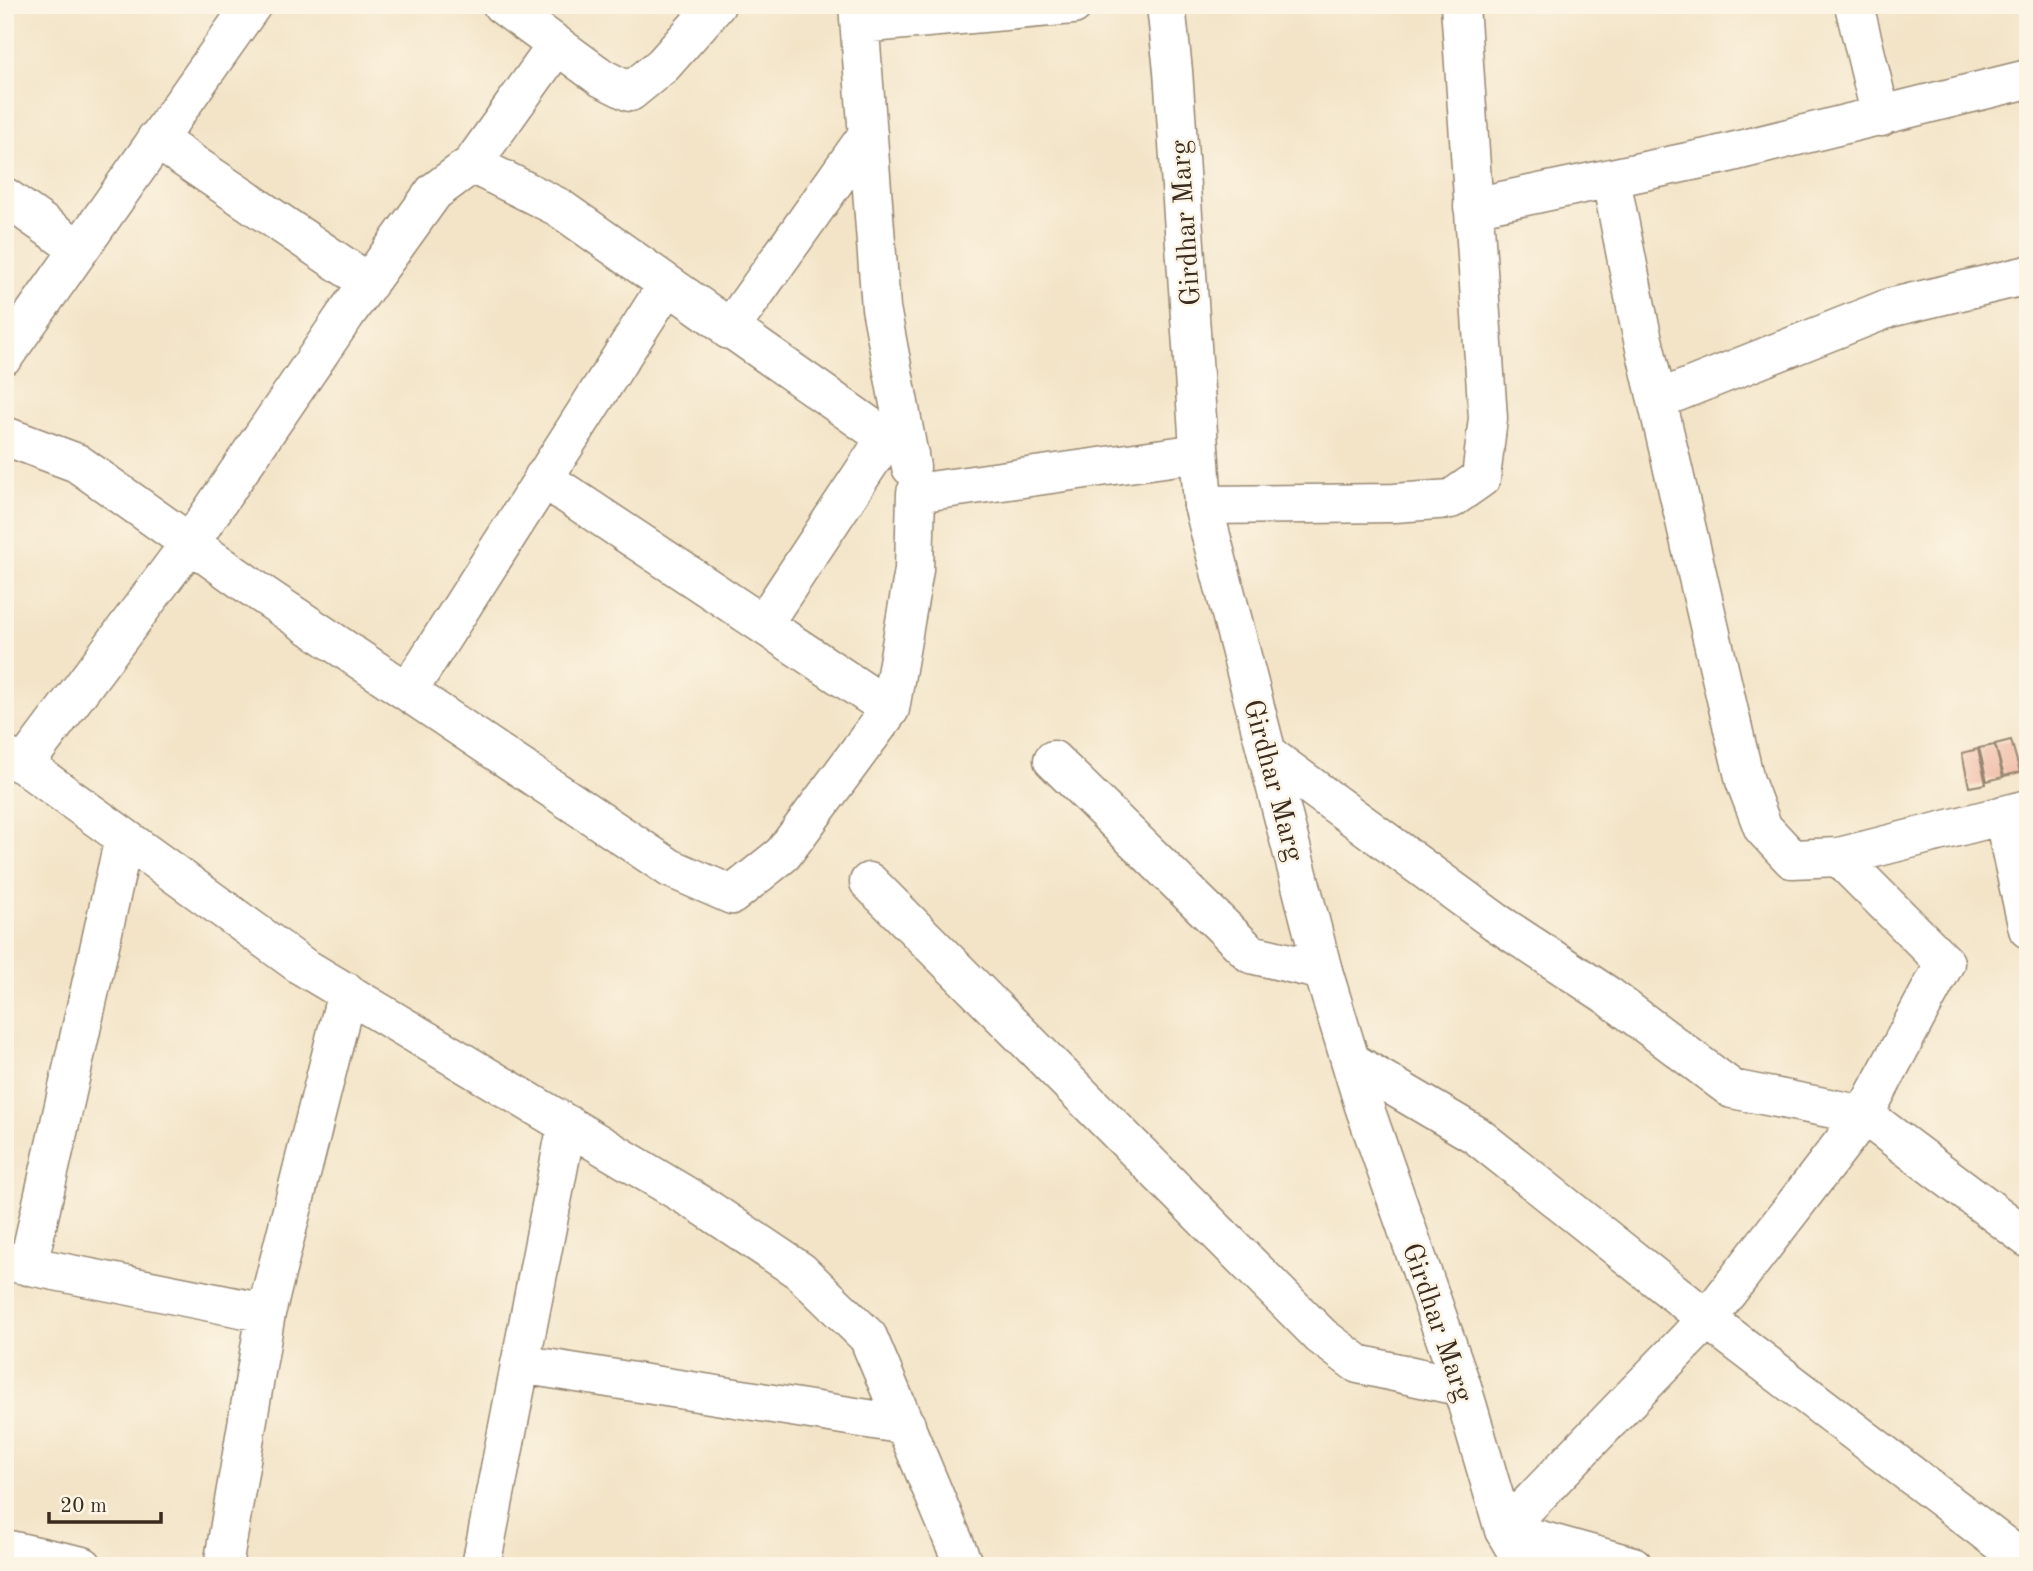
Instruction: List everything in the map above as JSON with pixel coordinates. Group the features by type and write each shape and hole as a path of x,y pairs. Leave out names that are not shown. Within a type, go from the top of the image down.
{"street":[{"path":"5,355 252,5"},
{"path":"502,5 602,78 630,92 663,65 716,5"},
{"path":"5,436 77,463 190,543 670,868 732,895 783,854 890,709 914,570 916,493 897,446 881,308 859,15 1073,5"},
{"name":"Girdhar Marg","path":"1166,5 1203,505 1323,971 1462,1387 1502,1548 1525,1566"},
{"path":"1203,505 1394,503 1451,499 1481,478 1488,418 1460,5"},
{"path":"1854,5 1881,117"},
{"path":"557,45 472,164 434,192 190,543 14,760 302,966 703,1206 800,1271 868,1337 964,1566"},
{"path":"1473,207 1881,117 2028,79"},
{"path":"729,330 869,134"},
{"path":"156,139 369,283"},
{"path":"472,164 558,207 897,446"},
{"path":"1611,178 1657,400 1745,781 1763,828 1792,859 1839,858 2015,812 2028,929"},
{"path":"5,197 79,250"},
{"path":"1657,400 1889,308 2028,275"},
{"path":"408,691 667,285"},
{"path":"763,624 897,446"},
{"path":"916,493 1199,453"},
{"path":"544,478 890,709"},
{"path":"1268,754 1496,922 1607,995 1731,1089 1864,1115 2028,1238"},
{"path":"1053,760 1251,954 1323,971"},
{"path":"124,838 17,1264 266,1313"},
{"path":"1502,1548 1707,1318 1864,1115 1945,963 1839,858"},
{"path":"869,882 1321,1336 1358,1364 1462,1387"},
{"path":"223,1566 266,1313 347,992"},
{"path":"1352,1062 1476,1135 1707,1318 2028,1564"},
{"path":"481,1566 567,1124"},
{"path":"520,1364 905,1425"},
{"path":"1502,1548 1633,1566"},
{"path":"5,1549 83,1566"}],"building":[{"path":"2011,740 2020,772 2004,776 1995,744"},
{"path":"1995,745 2003,777 1987,781 1979,748"},
{"path":"1978,749 1986,784 1969,787 1962,753"}]}
